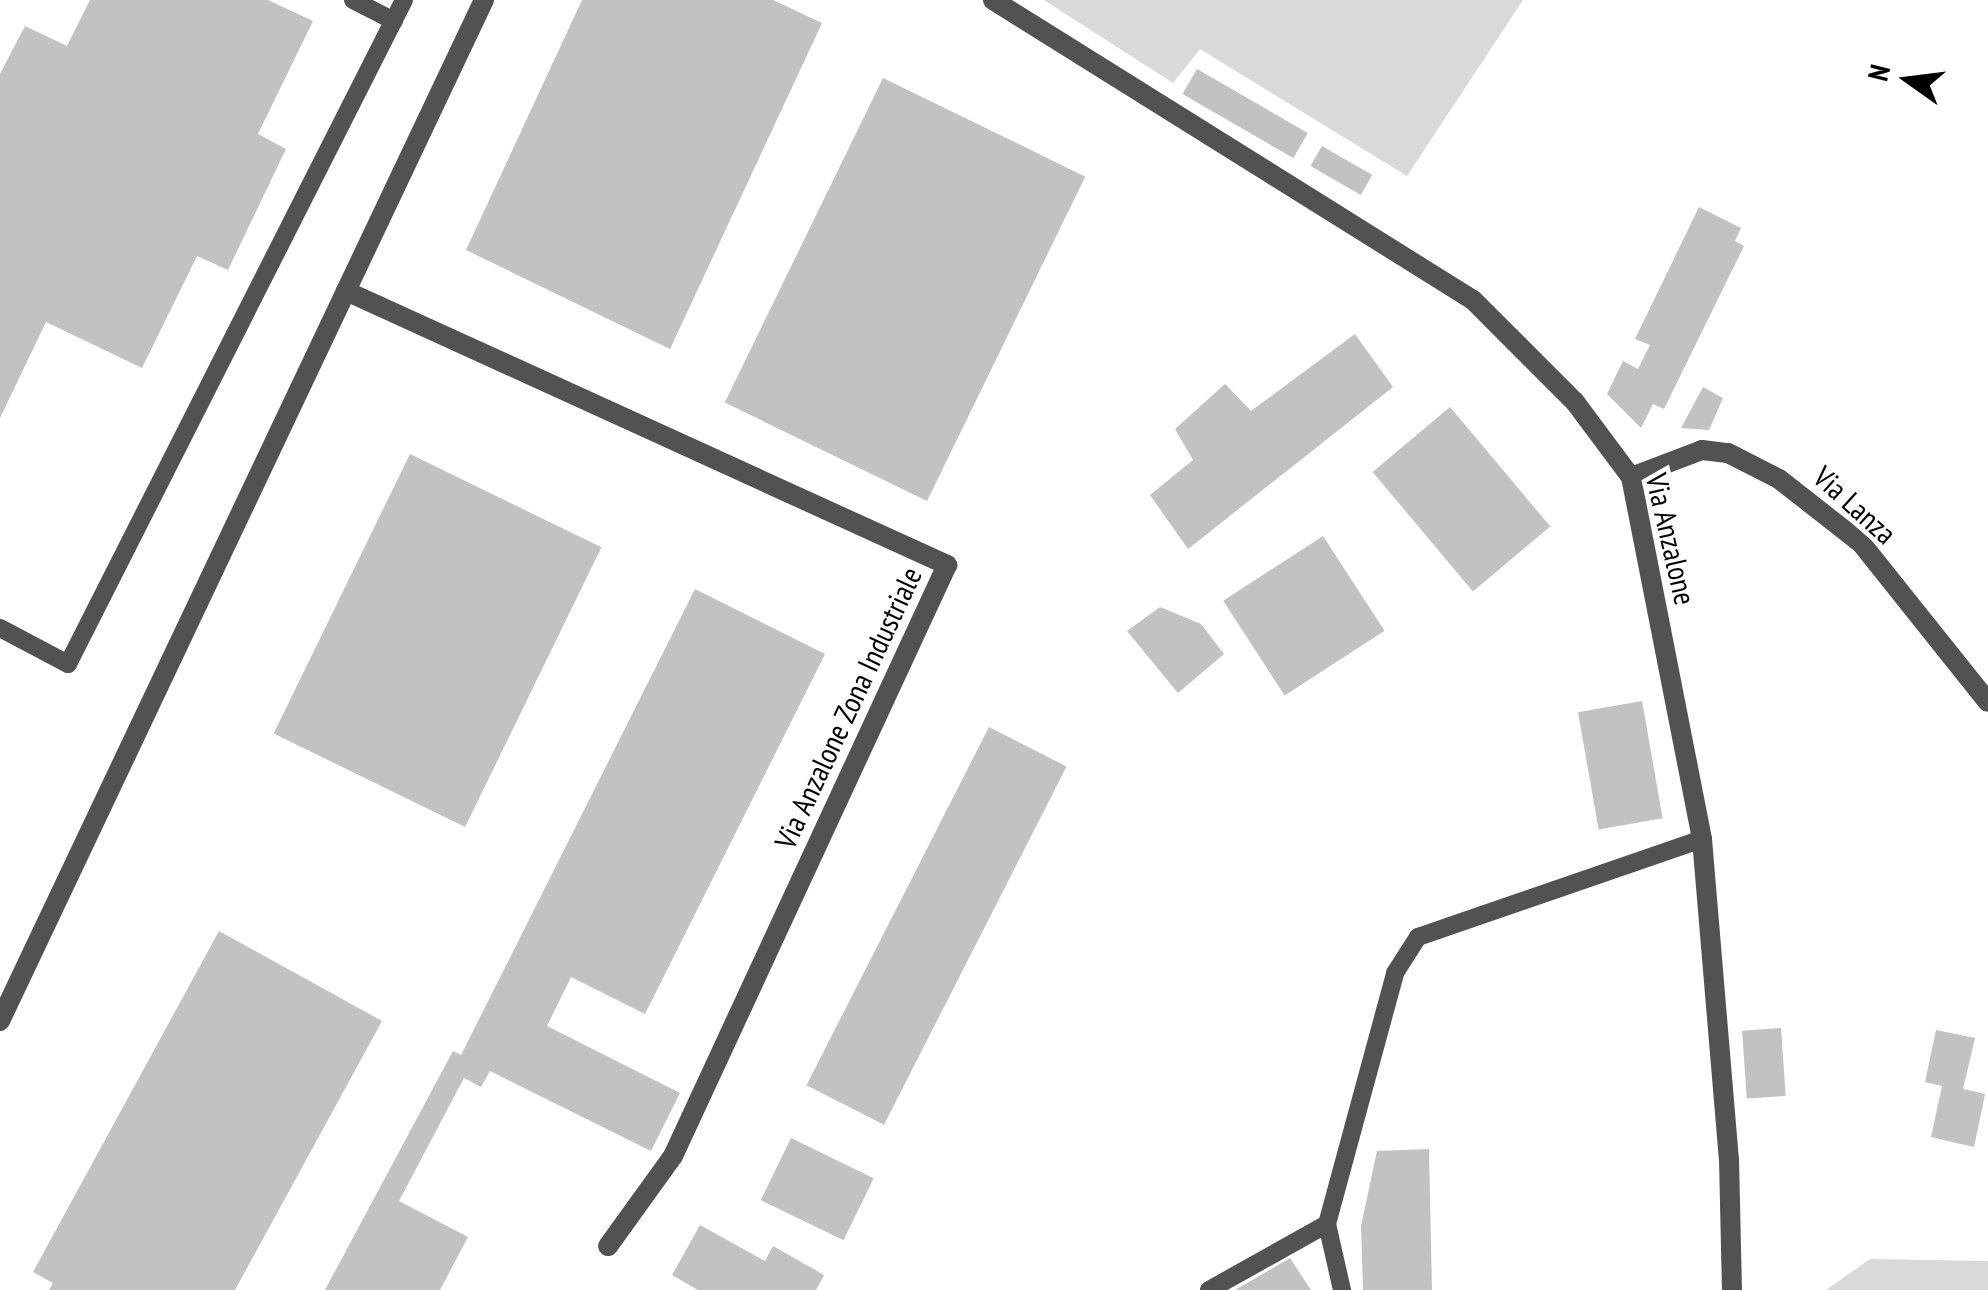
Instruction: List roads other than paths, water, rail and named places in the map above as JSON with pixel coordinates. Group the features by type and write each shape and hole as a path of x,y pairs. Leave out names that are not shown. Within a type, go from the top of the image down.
{"street":[{"path":"0,1021 484,0"},
{"name":"Via Anzalone","path":"993,0 1474,300 1575,402 1632,477 1702,839 1730,1160 1732,1290"},
{"name":"Via Anzalone Zona Industriale","path":"346,291 946,565 673,1156 608,1246"},
{"name":"Via Lanza","path":"1632,477 1702,450 1728,452 1779,479 1861,543 1988,702"}],"lane":[{"path":"354,0 394,21"},
{"path":"0,628 68,664 404,0"},
{"path":"1342,1290 1327,1224 1395,973 1418,937 1702,839"},
{"path":"1209,1290 1327,1224"}]}
